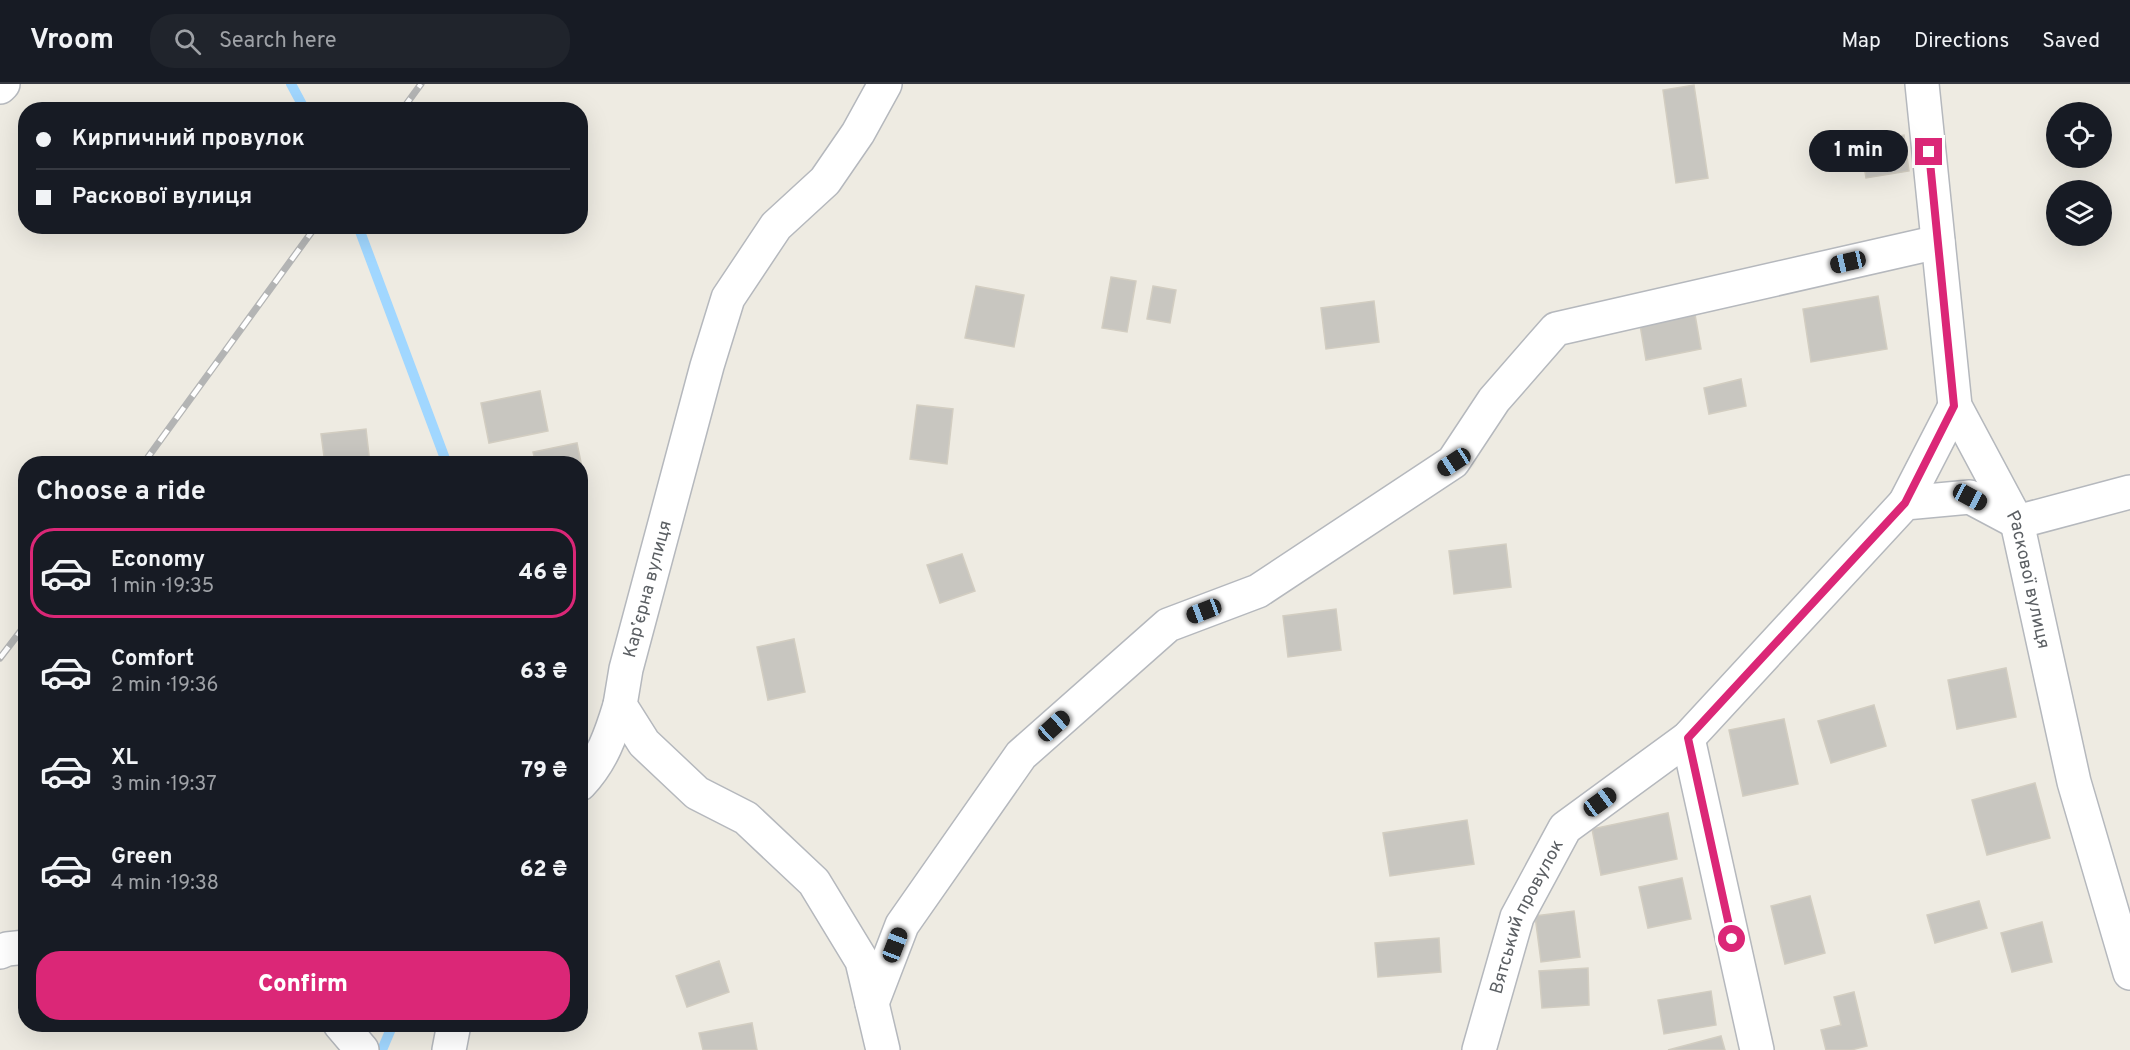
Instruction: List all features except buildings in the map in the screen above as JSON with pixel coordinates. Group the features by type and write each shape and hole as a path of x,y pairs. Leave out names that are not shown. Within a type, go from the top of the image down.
{"street":[{"path":"0,87 3,84"},
{"name":"Карʼєрна вулиця","path":"588,775 607,744 620,705 626,669 707,366 728,298 776,226 825,181 858,133 885,84"},
{"name":"Раскової вулиця","path":"1922,84 1954,406 2016,522 2074,782 2130,973"},
{"path":"872,1003 902,925 1021,755 1168,625 1258,591 1454,462 1494,400 1556,329 1938,242"},
{"name":"Вятський провулок","path":"1479,1050 1517,917 1565,828 1688,738 1905,503 1954,406"},
{"path":"1905,503 1970,497 2016,522 2130,492"},
{"path":"620,705 644,744 697,793 746,818 814,882 862,961 883,1050"},
{"path":"1688,738 1757,1050"},
{"path":"0,952 18,948"},
{"path":"449,1050 452,1032"}],"waterway":[{"path":"291,84 301,102"},
{"path":"361,234 444,456"},
{"path":"382,1050 390,1032"}],"railway":[{"path":"408,102 421,84"},
{"path":"149,456 310,234"},
{"path":"0,658 18,634"}],"route":[{"path":"1732,939 1688,738 1905,503 1954,406 1929,152"}]}
